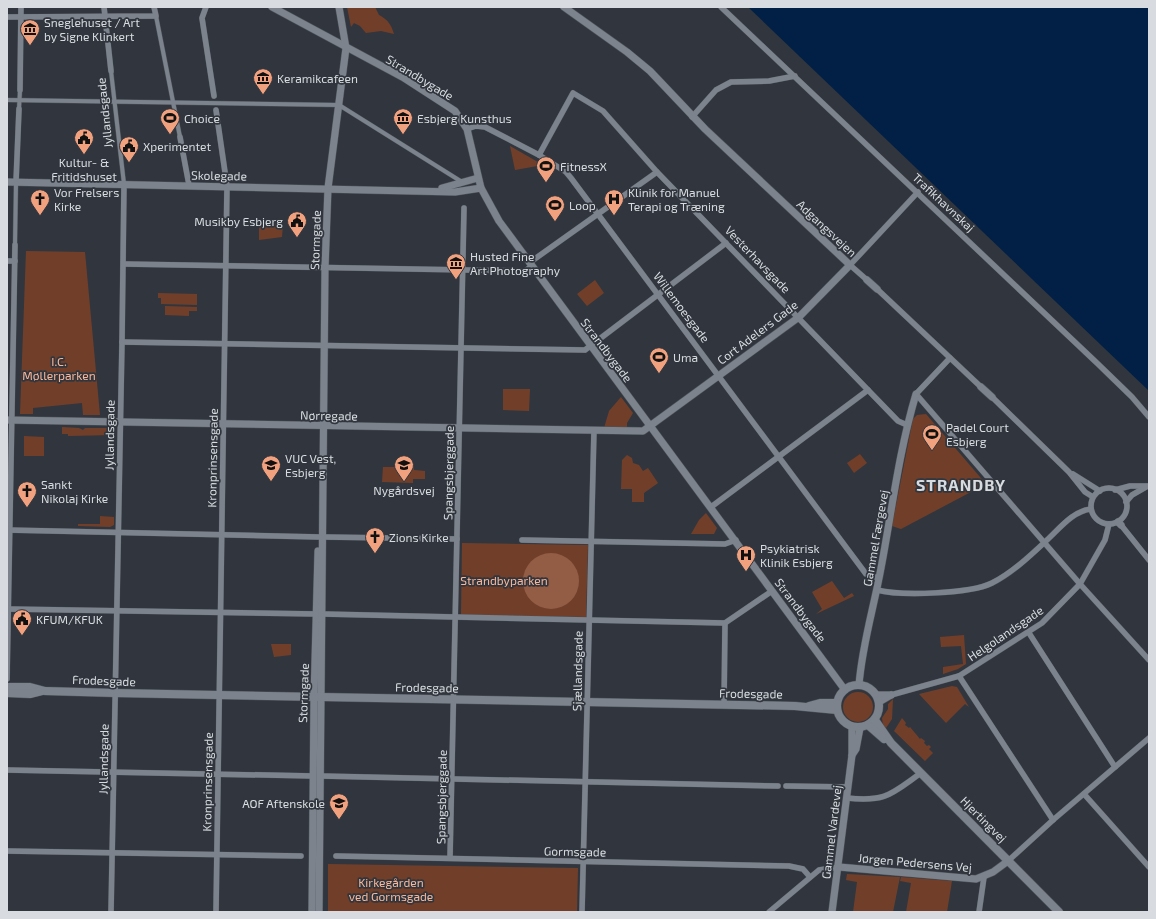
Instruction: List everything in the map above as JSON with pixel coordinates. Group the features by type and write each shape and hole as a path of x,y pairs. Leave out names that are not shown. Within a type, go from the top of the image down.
{"main road":[{"path":"859,685 869,688 878,698 879,710 875,720 860,726 842,720 837,707 839,698 846,690 859,685"},
{"name":"Frodesgade","path":"7,687 30,687 45,691"},
{"name":"Frodesgade","path":"7,693 30,694 45,691 724,705 809,706 820,703 837,707"},
{"name":"Hjertingvej","path":"875,720 891,743 1059,912"},
{"name":"Hjertingvej","path":"860,726 891,743"}],"street":[{"path":"7,679 10,341 20,100 21,7"},
{"name":"Jyllandsgade","path":"104,7 124,184 124,264 111,912"},
{"path":"154,7 189,185"},
{"name":"Kronprinsensgade","path":"206,7 202,18 228,186 221,535 216,912"},
{"name":"Strandbygade","path":"272,7 404,78 455,111 467,129 481,188 499,222 846,690"},
{"name":"Stormgade","path":"312,912 313,776 324,486 322,475 325,268 328,188 346,48 339,7"},
{"name":"Adgangsvejen","path":"564,7 572,9 628,52 662,83 692,117 992,397 1069,472 1085,492 1094,497"},
{"name":"Trafikhavnskaj","path":"721,7 1132,396 1149,417"},
{"path":"7,17 156,16"},
{"path":"692,117 716,90 731,82 769,81 795,76"},
{"name":"Vesterhavsgade","path":"539,155 573,94 603,111 657,172 898,421 907,425"},
{"path":"7,100 174,103 215,107 339,105 464,183"},
{"name":"Willemoesgade","path":"467,129 476,126 485,127 539,155 566,172 719,374 866,574 879,578"},
{"path":"124,264 525,271 530,265 657,172"},
{"name":"Skolegade","path":"430,190 464,183 478,178"},
{"name":"Skolegade","path":"7,182 430,190 455,192 481,188"},
{"name":"Cort Adelers Gade","path":"650,427 719,374 799,317 918,192"},
{"name":"Spangsbjerggade","path":"450,858 464,208"},
{"path":"122,342 580,351 591,347 726,243"},
{"path":"7,261 14,261"},
{"path":"950,358 916,394 1044,543 1149,660"},
{"path":"711,507 868,390"},
{"name":"Gammel Færgevej","path":"859,685 868,629 877,590 907,425 916,394"},
{"name":"Nørregade","path":"10,420 460,427 632,432 643,431 650,427"},
{"name":"Sjællandsgade","path":"582,912 594,430"},
{"name":"Adgangsvejen","path":"1069,472 1100,491"},
{"path":"1119,524 1104,524 1095,518 1091,509 1094,497 1100,491 1108,489 1115,490 1128,487 1149,486"},
{"path":"1126,502 1132,495 1149,486"},
{"path":"1115,490 1122,495 1126,502 1125,514 1119,524"},
{"path":"877,590 901,594 980,587 1000,578 1044,543 1078,512 1091,509"},
{"name":"Helgolandsgade","path":"878,698 958,676 1029,633 1056,611 1080,584 1105,540 1109,524"},
{"path":"1119,524 1149,560"},
{"path":"8,530 457,539"},
{"path":"522,540 725,544 736,540"},
{"path":"8,609 725,623 772,591"},
{"path":"724,705 725,623"},
{"path":"1029,633 1115,767"},
{"path":"958,676 1053,820"},
{"name":"Stormgade","path":"317,697 321,776 319,912"},
{"name":"Gammel Vardevej","path":"832,912 852,755 860,726"},
{"path":"1008,861 1053,820 1149,738"},
{"path":"7,770 313,776"},
{"path":"847,798 870,799 886,796 898,791 921,773"},
{"path":"321,776 778,786"},
{"path":"786,786 848,788"},
{"path":"1084,794 1149,867"},
{"path":"7,851 301,856"},
{"name":"Gormsgade","path":"336,856 795,866 803,869 810,877"},
{"name":"Jørgen Pedersens Vej","path":"839,866 976,878 984,877 1008,861"},
{"path":"769,912 810,877 823,868 839,866"},
{"path":"979,912 984,877"}],"green space":[{"path":"347,7 375,7 379,15 389,23 394,34 381,31 366,33 360,26 354,23 351,27"},
{"path":"510,146 543,165 515,170"},
{"path":"259,219 266,224 283,224 282,237 259,240"},
{"name":"I.C. Møllerparken","path":"26,251 85,252 100,415 83,415 82,403 33,408 33,414 20,414"},
{"path":"595,280 604,293 587,306 577,294"},
{"path":"158,293 197,294 197,305 161,304 161,298 158,298"},
{"path":"165,306 197,307 197,311 189,311 189,316 165,315"},
{"path":"503,389 530,389 529,411 503,410"},
{"path":"621,397 633,413 627,423 627,429 604,428 609,411"},
{"name":"Padel Court Esbjerg","path":"926,414 986,484 901,529 892,526 913,419 917,415"},
{"path":"62,427 79,428 83,430 85,428 113,428 114,435 68,436 68,434 62,434"},
{"path":"24,436 44,437 44,456 24,456"},
{"path":"860,454 867,463 854,473 847,463"},
{"path":"627,455 632,458 633,463 639,465 643,471 648,468 658,483 644,493 644,502 632,502 632,489 621,489 622,460"},
{"path":"401,463 414,464 414,470 425,471 425,479 413,479 413,483 382,482 383,467 401,467"},
{"path":"706,513 717,528 714,534 691,534 699,520"},
{"path":"100,516 114,517 114,525 110,527 78,526 78,524 100,524"},
{"name":"Strandbyparken","path":"462,543 588,545 586,617 461,615"},
{"path":"832,581 844,598 852,593 854,596 816,614 822,609 812,592"},
{"path":"964,635 966,664 958,669 943,674 943,667 963,664 961,646 941,647 940,637"},
{"path":"271,644 291,644 291,655 274,657"},
{"path":"952,686 957,687 969,707 965,704 946,723 919,694"},
{"path":"858,692 869,696 873,707 869,718 858,722 847,718 843,707 847,696"},
{"path":"893,699 892,719 886,728 883,725 882,718 888,709 888,704"},
{"path":"902,718 906,723 905,725 909,728 910,727 920,739 921,738 925,741 924,743 927,746 929,745 931,747 929,749 933,753 925,761 894,731"},
{"name":"Kirkegården ved Gormsgade","path":"328,864 578,868 577,912 328,912"},
{"path":"847,874 900,877 893,912 853,912 857,882 846,880"},
{"path":"901,877 952,881 947,912 906,912 911,883 900,881"}],"shaded area":[{"path":"551,553 562,555 571,561 577,570 579,581 577,592 571,601 562,607 551,609 540,607 531,601 525,592 523,581 525,570 531,561 540,555"}],"water":[{"path":"748,7 1149,7 1149,391"}],"place":[{"name":"Sneglehuset / Art by Signe Klinkert","path":"30,46"},
{"name":"Keramikcafeen","path":"263,95"},
{"name":"Choice","path":"170,135"},
{"name":"Esbjerg Kunsthus","path":"403,135"},
{"name":"Kultur- & Fritidshuset","path":"84,155"},
{"name":"Xperimentet","path":"129,163"},
{"name":"FitnessX","path":"546,183"},
{"name":"Vor Frelsers Kirke","path":"40,216"},
{"name":"Klinik for Manuel Terapi og Træning","path":"614,216"},
{"name":"Loop","path":"555,222"},
{"name":"Musikby Esbjerg","path":"297,238"},
{"name":"Husted Fine Art Photography","path":"456,280"},
{"name":"Uma","path":"659,374"},
{"name":"Padel Court Esbjerg","path":"932,451"},
{"name":"VUC Vest, Esbjerg","path":"271,482"},
{"name":"Nygårdsvej","path":"404,482"},
{"name":"Sankt Nikolaj Kirke","path":"27,508"},
{"name":"Zions Kirke","path":"375,554"},
{"name":"Psykiatrisk Klinik Esbjerg","path":"746,572"},
{"name":"KFUM/KFUK","path":"22,636"},
{"name":"AOF Aftenskole","path":"339,820"}],"district":[{"name":"STRANDBY","path":"961,484"}]}
